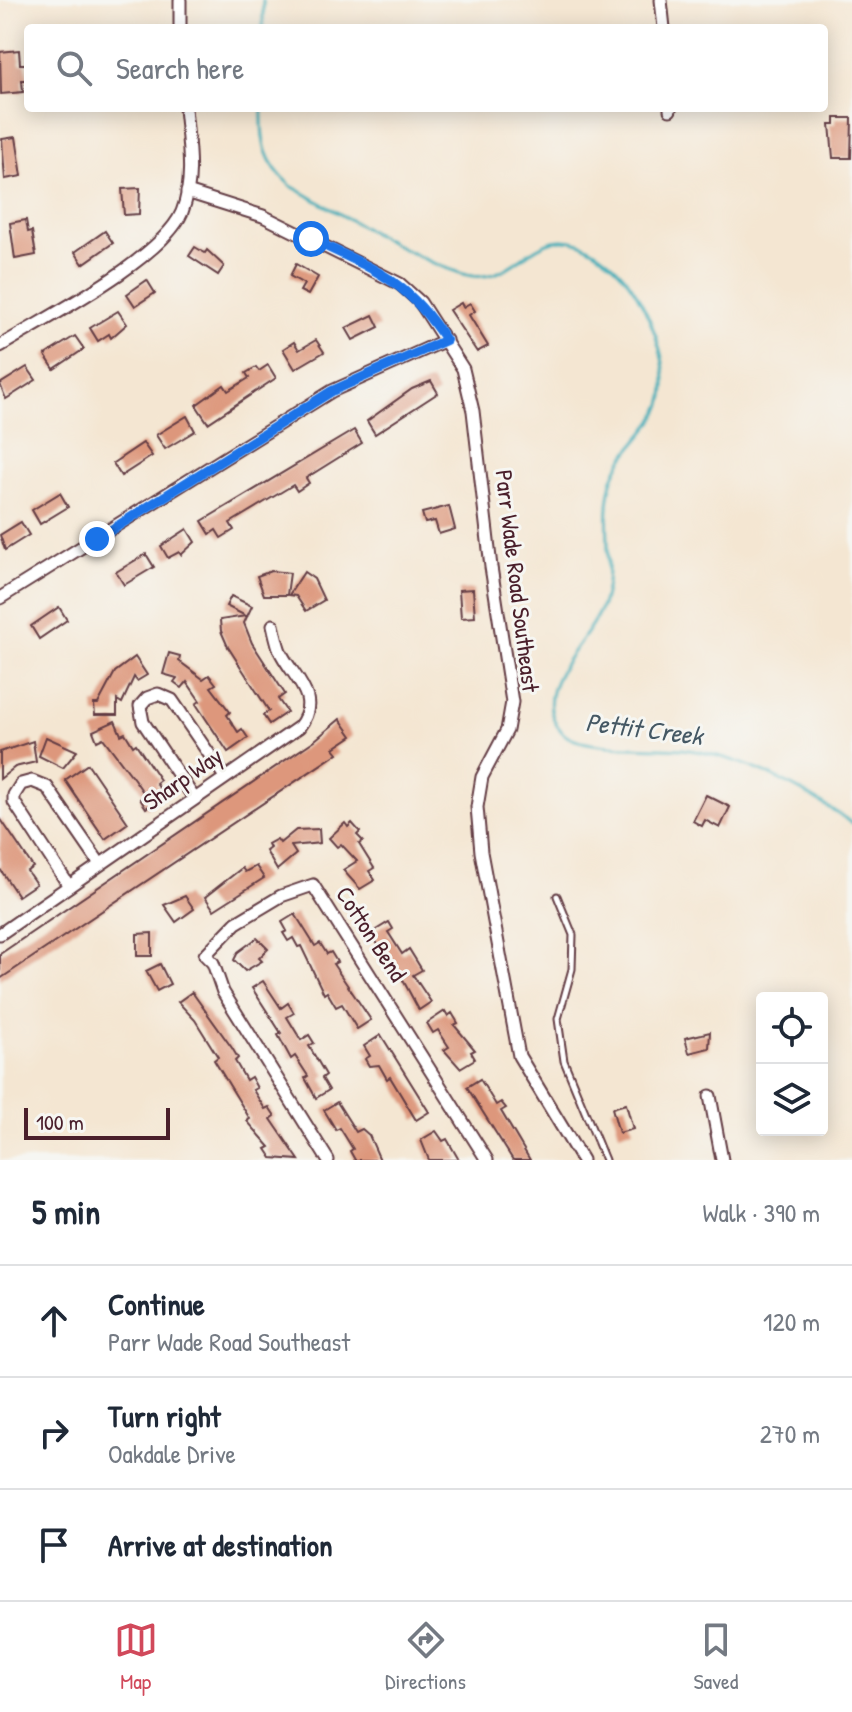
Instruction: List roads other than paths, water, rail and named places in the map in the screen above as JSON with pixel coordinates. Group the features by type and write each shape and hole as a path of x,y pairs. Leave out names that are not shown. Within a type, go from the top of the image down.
{"street":[{"path":"180,0 180,24"},
{"path":"661,0 664,24"},
{"path":"0,346 151,249 175,224 187,192 190,158 185,112"},
{"name":"Parr Wade Road Southeast","path":"187,192 263,216 400,284 420,302 463,369 473,411 491,567 512,702 507,730 482,777 477,807 481,852 519,1056 582,1160"},
{"path":"0,598 332,391 446,340"},
{"name":"Sharp Way","path":"0,934 294,732 307,715 308,695 280,650 273,625"},
{"path":"194,798 143,722 140,706 147,698 158,694 172,700 225,777"},
{"path":"69,886 14,802 14,795 21,784 32,781 47,787 100,864"},
{"name":"Cotton Bend","path":"328,1160 223,992 213,963 205,955 236,923 281,896 313,885 487,1160"},
{"path":"710,1096 722,1160"}],"lane":[{"path":"557,896 573,935 572,969 558,1019 564,1061 605,1160"}],"waterway":[{"name":"Pettit Creek","path":"263,0 263,24"},
{"name":"Pettit Creek","path":"262,112 266,151 275,169 291,186 375,234 441,266 463,274 482,276 499,272 541,246 556,241 573,241 594,250 623,275 636,293 655,334 663,366 664,396 655,418 622,461 613,479 608,510 608,574 602,605 554,684 550,701 553,717 563,733 585,743 682,749 749,766 792,786 852,823"}]}
